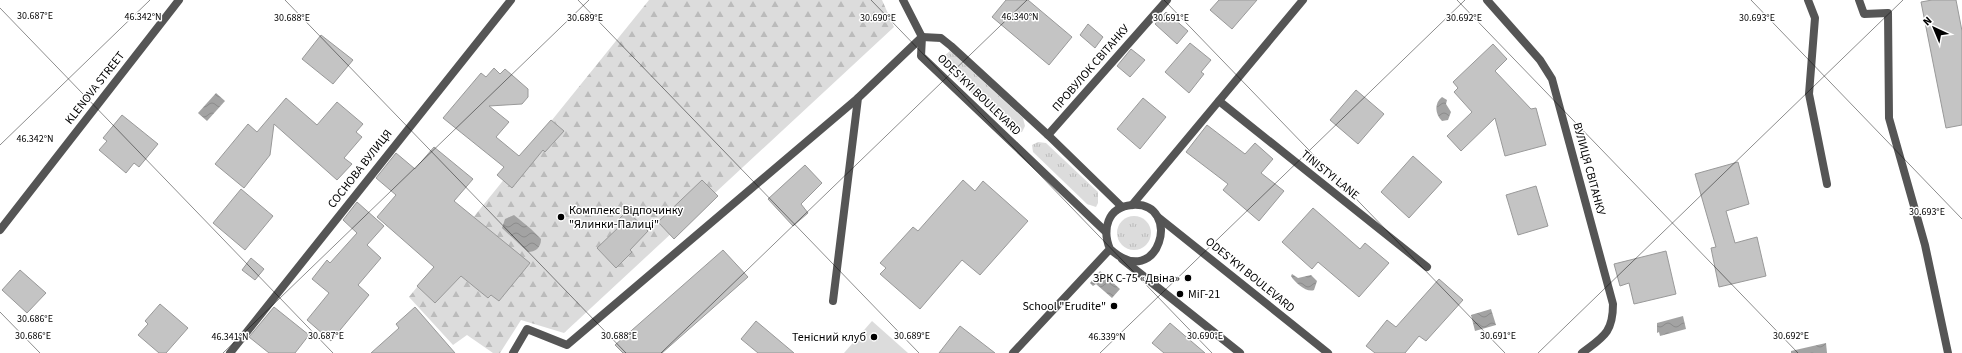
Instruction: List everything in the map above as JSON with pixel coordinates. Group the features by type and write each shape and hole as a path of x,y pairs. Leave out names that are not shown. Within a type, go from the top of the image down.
{"street":[{"name":"KLENOVA STREET","path":"0,230 179,0"},
{"name":"СОСНОВА ВУЛИЦЯ","path":"230,353 511,0"},
{"path":"513,353 527,329 566,345 858,98 922,37 903,0"},
{"name":"ПРОВУЛОК СВІТАНКУ","path":"1048,135 1167,0"},
{"path":"1132,205 1303,0"},
{"name":"ВУЛИЦЯ СВІТАНКУ","path":"1487,0 1540,60 1552,79 1611,297 1613,319 1610,328 1600,339 1582,353"},
{"path":"1808,0 1815,18 1809,94 1827,184"},
{"path":"1859,0 1864,14 1888,13 1889,118 1925,245 1948,353"},
{"name":"ODES'KYI BOULEVARD","path":"1106,232 921,56 922,37 941,38 1048,135 1122,207"},
{"path":"833,301 858,98"},
{"name":"TINISTYI LANE","path":"1219,101 1427,267"},
{"name":"ODES'KYI BOULEVARD","path":"1106,232 1107,224 1112,215 1122,207 1132,205 1142,206 1150,210 1328,353"},
{"path":"1120,257 1135,261 1146,258 1156,250 1161,240 1161,227 1157,217"},
{"path":"1106,232 1110,249 1240,353"},
{"path":"1013,353 1110,249"}],"green space":[{"path":"649,0 882,0 894,27 564,333 521,320 500,353 493,353 467,335 453,345 409,297"},
{"path":"950,51 1023,118 1025,126 1022,132 1014,133 938,61"},
{"path":"1038,142 1046,143 1098,192 1098,203 1096,207 1087,204 1033,152 1032,145"},
{"path":"1131,216 1137,216 1146,221 1150,227 1150,239 1146,245 1137,250 1131,250 1122,245 1117,236 1117,230 1122,221"},
{"name":"Тенісний клуб","path":"872,321 908,353 844,353"}],"water":[{"path":"216,93 225,101 207,121 198,113"},
{"path":"1442,97 1447,100 1446,104 1451,112 1448,120 1442,121 1436,109 1439,99"},
{"path":"514,215 541,239 539,247 535,250 528,252 502,228 505,219"},
{"path":"1100,271 1120,289 1112,298 1096,284 1093,286 1090,283"},
{"path":"1292,274 1298,278 1311,275 1317,281 1314,290 1311,291 1301,287 1293,279 1291,276"},
{"path":"1491,309 1496,325 1475,331 1471,315"},
{"path":"1683,316 1686,329 1660,336 1659,332 1657,333 1657,323"},
{"path":"1826,343 1827,353 1791,353 1791,351"}],"building":[{"path":"1006,0 1028,0 1072,37 1049,65 992,17"},
{"path":"1219,0 1257,0 1232,29 1210,10"},
{"path":"1932,0 1956,0 1962,31 1962,125 1946,128 1921,2"},
{"path":"1166,12 1188,31 1177,44 1155,24"},
{"path":"1088,24 1103,37 1095,48 1080,35"},
{"path":"321,35 353,60 333,84 302,59"},
{"path":"1190,43 1211,60 1201,72 1204,74 1189,93 1165,72"},
{"path":"1493,44 1507,59 1495,71 1531,109 1536,108 1546,145 1505,156 1495,118 1461,151 1447,136 1472,112 1454,92 1458,88 1453,82"},
{"path":"1131,49 1145,60 1130,77 1117,66"},
{"path":"494,68 500,74 505,69 528,89 528,97 522,104 489,106 509,122 496,137 519,156 551,120 564,131 545,152 543,150 512,188 497,175 504,167 443,118 481,73 486,77"},
{"path":"1356,90 1384,114 1358,144 1330,120"},
{"path":"286,98 317,125 337,102 363,124 356,132 362,137 344,158 352,164 337,180 274,124 270,155 244,188 215,164 248,124 257,132"},
{"path":"1143,98 1166,117 1140,149 1117,129"},
{"path":"122,115 158,144 139,167 134,163 126,173 99,150 107,141 103,138"},
{"path":"1207,125 1245,154 1255,143 1273,159 1261,173 1284,191 1259,221 1223,190 1228,184 1186,152"},
{"path":"434,147 473,179 454,201 530,263 499,301 491,295 488,298 461,276 435,303 417,286 434,267 377,217 396,195 376,178 396,153 415,169"},
{"path":"1413,156 1442,182 1409,218 1381,192"},
{"path":"1738,162 1749,204 1726,211 1735,243 1757,237 1766,276 1719,287 1711,248 1716,247 1695,174"},
{"path":"805,165 822,183 801,204 808,213 793,226 768,199"},
{"path":"702,180 718,196 674,239 658,222"},
{"path":"963,180 975,191 983,181 1028,221 980,275 962,260 920,309 880,274 886,268 880,263 913,227 918,231"},
{"path":"1536,186 1548,226 1518,235 1506,195"},
{"path":"241,189 273,216 245,250 213,223"},
{"path":"357,202 384,226 367,245 381,258 358,285 369,295 331,341 307,320 329,293 312,279 327,260 330,263 357,233 343,220"},
{"path":"1313,208 1360,249 1365,243 1389,263 1359,297 1318,262 1312,269 1282,242"},
{"path":"627,211 648,231 630,250 632,252 616,268 597,248 621,225 617,221"},
{"path":"723,250 748,277 662,353 623,353 615,345"},
{"path":"1666,251 1676,294 1634,304 1629,283 1620,286 1614,264"},
{"path":"251,258 264,269 255,280 242,270"},
{"path":"20,270 46,293 27,313 2,290"},
{"path":"1439,279 1463,300 1426,341 1419,336 1405,353 1375,353 1366,346 1387,320 1396,327"},
{"path":"160,304 188,328 166,353 159,353 138,335 148,324 145,321"},
{"path":"274,307 309,335 295,353 269,353 249,337"},
{"path":"415,307 455,353 371,353 399,328 396,324"},
{"path":"756,321 794,353 758,353 741,339"},
{"path":"1170,323 1205,353 1164,353 1152,343"},
{"path":"960,326 995,353 939,353"}],"place":[{"name":"Комплекс Відпочинку \"Ялинки-Палиці\"","path":"561,217"},
{"name":"ЗРК С-75 «Двіна»","path":"1188,278"},
{"name":"МіГ-21","path":"1180,294"},
{"name":"School \"Erudite\"","path":"1114,306"},
{"name":"Тенісний клуб","path":"874,337"}]}
